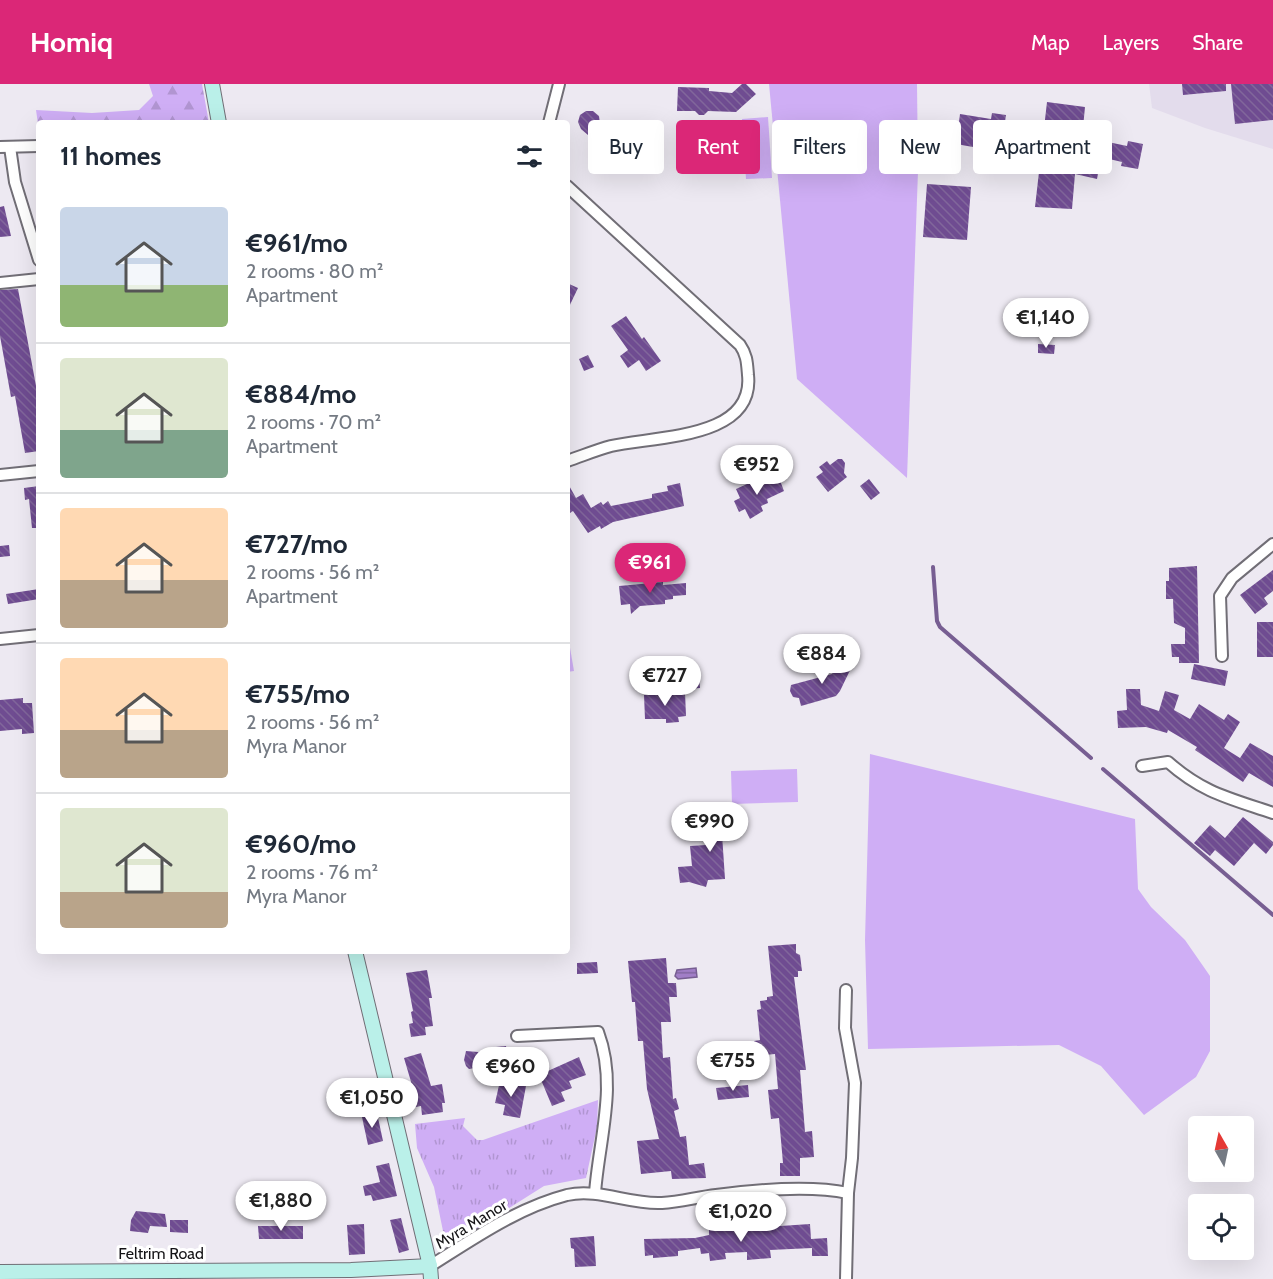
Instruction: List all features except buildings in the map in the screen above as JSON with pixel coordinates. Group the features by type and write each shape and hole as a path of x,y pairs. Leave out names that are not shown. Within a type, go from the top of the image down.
{"street":[{"path":"212,84 218,120"},
{"path":"550,120 559,84"},
{"path":"36,146 5,147 36,250"},
{"path":"570,189 740,345 747,354 750,386 747,398 728,419 694,432 613,446 570,460"},
{"path":"0,283 36,279"},
{"path":"0,475 36,471"},
{"path":"1222,656 1220,596 1232,578 1273,544"},
{"path":"0,639 36,635"},
{"path":"1142,766 1168,762 1187,779 1219,796 1273,813"},
{"path":"356,954 431,1272"},
{"path":"846,990 845,1028 855,1083 848,1193 846,1279"},
{"path":"517,1036 598,1032 606,1063 608,1087 595,1193"},
{"name":"Myra Manor","path":"431,1272 515,1214 568,1195 595,1193 639,1202 661,1203 718,1194 773,1190 848,1193"},
{"name":"Feltrim Road","path":"0,1272 351,1270 431,1272"}],"shaded area":[{"path":"1149,84 1273,84 1273,149 1205,128 1152,108"},
{"path":"696,968 697,977 678,979 675,976 677,970"}],"green space":[{"path":"149,84 202,84 208,120 37,120 36,110 92,113 139,110 153,96"},
{"path":"769,84 917,84 917,120 879,120 879,174 918,174 907,478 797,379 778,174 867,174 867,120 772,120"},
{"path":"768,117 772,178 746,179 746,174 760,174 760,120 742,119"},
{"path":"570,648 574,671 570,672"},
{"path":"870,754 1135,819 1138,889 1151,907 1185,940 1210,976 1210,1051 1196,1077 1144,1115 1101,1066 1059,1045 868,1049 865,940"},
{"path":"797,769 798,802 732,804 731,771"},
{"path":"598,1100 597,1127 586,1178 544,1186 460,1239 455,1239 443,1231 434,1187 417,1148 415,1124 465,1118 463,1126 477,1140 483,1140"}],"waterway":[{"path":"933,567 937,621 940,627 1091,758"},
{"path":"1103,769 1273,915"}]}
